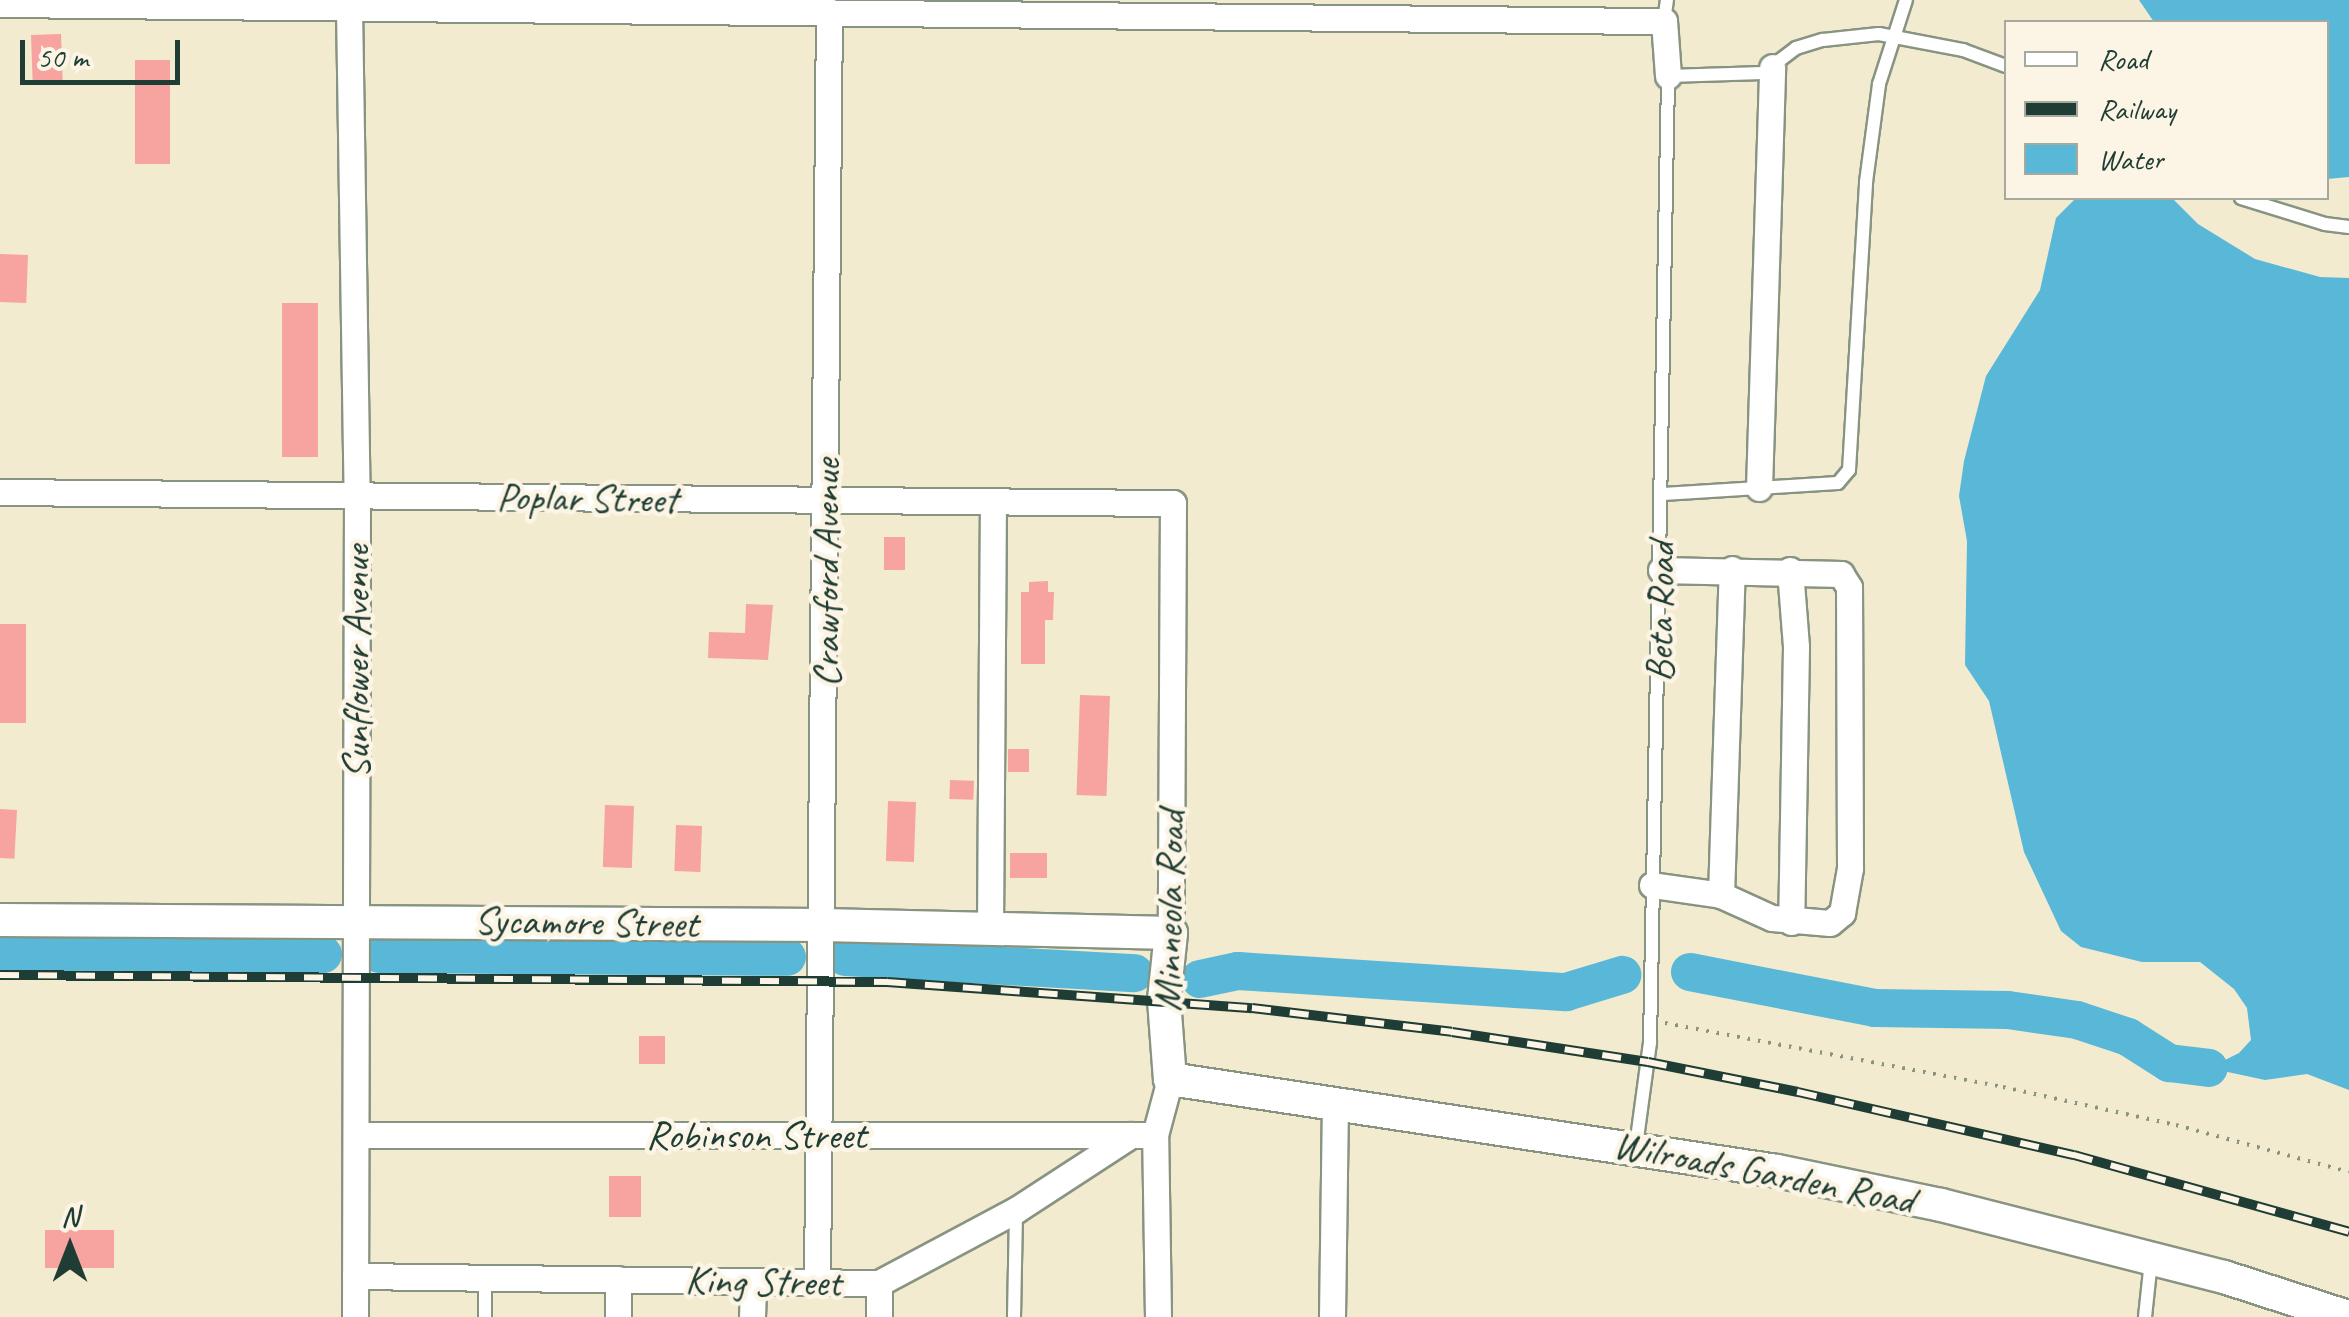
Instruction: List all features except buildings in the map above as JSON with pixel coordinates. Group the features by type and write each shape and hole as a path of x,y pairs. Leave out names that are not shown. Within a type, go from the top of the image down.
{"street":[{"path":"0,4 191,2 829,12 858,6 1666,11 1668,76"},
{"name":"Sunflower Avenue","path":"348,7 357,496 354,1317"},
{"name":"Crawford Avenue","path":"816,1282 823,925 829,12"},
{"path":"1759,488 1772,67"},
{"name":"Poplar Street","path":"0,492 1174,502"},
{"path":"990,928 993,502"},
{"name":"Minneola Road","path":"1158,1317 1143,1135 1170,1078 1164,1000 1171,932 1174,502"},
{"path":"1722,894 1732,569"},
{"path":"1652,885 1722,894 1772,918 1830,923 1842,913 1850,868 1849,587 1841,574 1661,570"},
{"path":"1790,570 1796,647 1791,922"},
{"name":"Sycamore Street","path":"0,920 356,920 1171,932"},
{"name":"Wilroads Garden Road","path":"1170,1078 1636,1146 1941,1205 2151,1258 2273,1299 2348,1317"},
{"path":"1332,1317 1335,1100"},
{"name":"Robinson Street","path":"356,1135 1143,1135"},
{"name":"King Street","path":"355,1276 879,1283 1016,1210 1143,1135"},
{"path":"618,1280 618,1317"},
{"path":"752,1317 753,1281"},
{"path":"879,1283 879,1317"}],"lane":[{"path":"1662,494 1838,483 1849,470 1866,182 1879,84 1906,0"},
{"path":"1668,76 1763,73 1796,48 1823,40 1895,34 2004,65"},
{"name":"Beta Road","path":"1636,1146 1650,1020 1668,76"},
{"path":"2247,200 2324,224 2349,226"},
{"path":"1014,1317 1016,1210"},
{"path":"2146,1317 2151,1258"},
{"path":"485,1278 485,1317"}],"path":[{"path":"1650,1020 2004,1087 2176,1125 2349,1172"}],"water":[{"path":"2139,0 2349,0 2349,177 2329,179 2329,20 2153,20"},
{"path":"2074,200 2174,200 2198,224 2255,259 2320,277 2349,278 2349,1090 2307,1074 2265,1080 2209,1068 2239,1053 2251,1040 2247,1008 2234,989 2200,962 2142,962 2081,947 2061,931 2024,852 1989,701 1965,665 1967,541 1959,496 1986,376 2040,290 2056,218"}],"waterway":[{"path":"0,952 323,954"},
{"path":"379,954 787,957"},
{"path":"845,957 1135,973"},
{"path":"1200,979 1238,971 1566,992 1622,975"},
{"path":"1690,972 1875,1008 2008,1010 2077,1020 2128,1037 2169,1063 2209,1068"}],"railway":[{"path":"0,975 887,982 1252,1008 1452,1032 1648,1062 1798,1092 2074,1155 2349,1232"}]}
